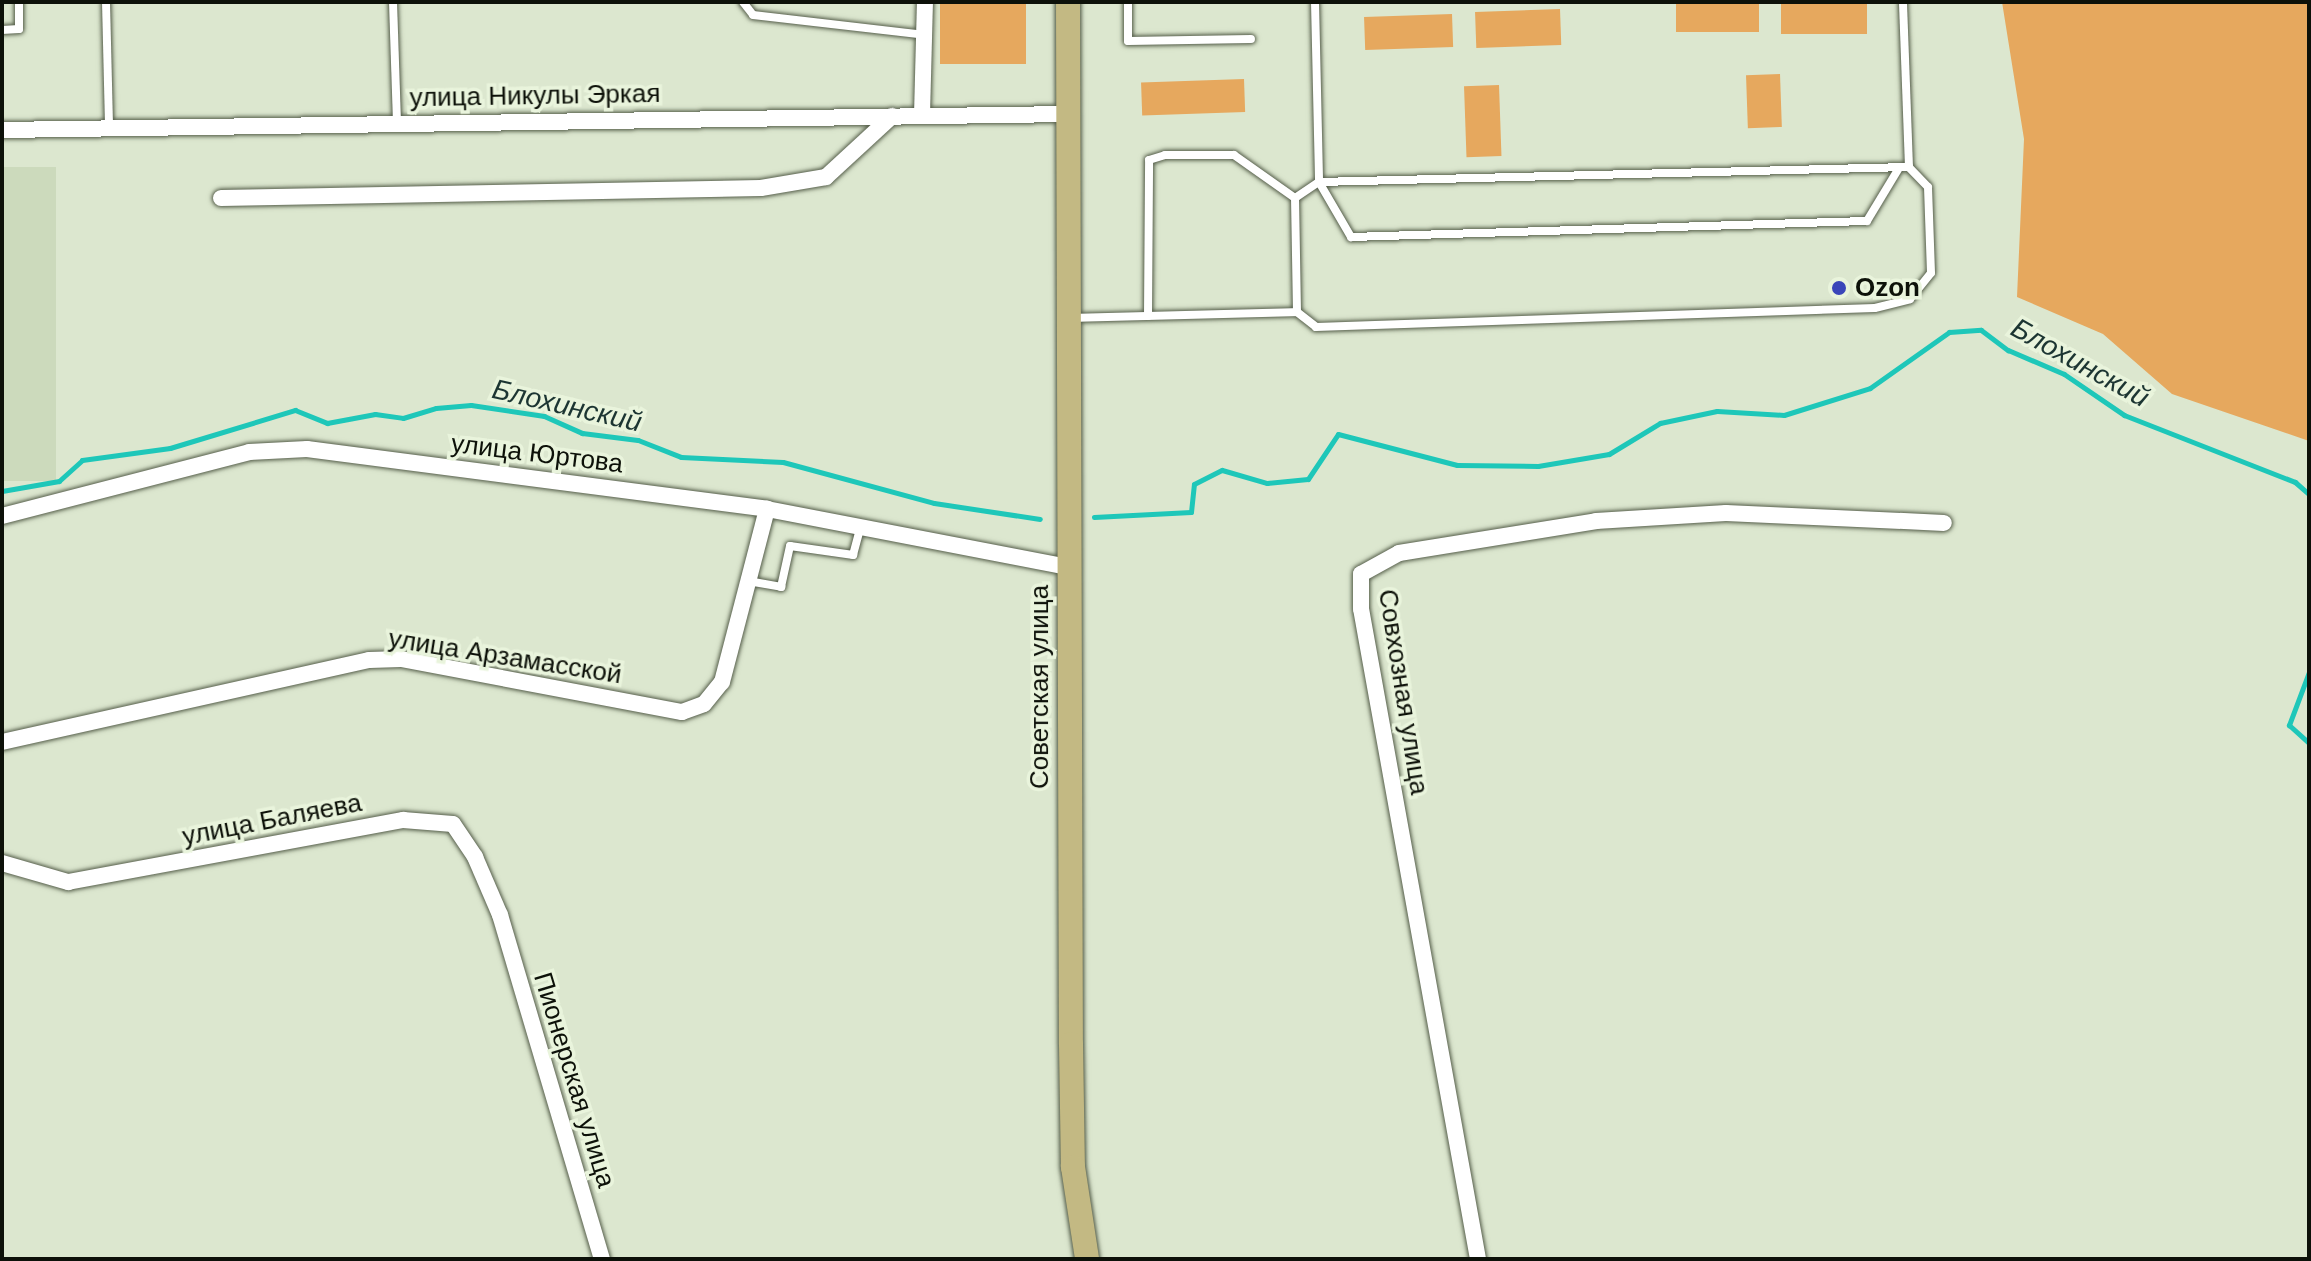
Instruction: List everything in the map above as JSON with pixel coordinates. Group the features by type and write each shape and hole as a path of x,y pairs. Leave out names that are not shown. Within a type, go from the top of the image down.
{"main road":[{"name":"Советская улица","path":"1068,2 1068,567 1073,1167 1087,1259"}],"street":[{"path":"922,115 925,2"},
{"name":"улица Никулы Эркая","path":"2,130 397,121 1068,114"},
{"path":"221,198 761,188 826,177 892,116"},
{"name":"улица Юртова","path":"2,516 249,452 307,449 767,509 1068,567"},
{"name":"улица Арзамасской","path":"2,742 369,660 401,659 682,712 704,704 722,682 767,509"},
{"name":"Совхозная улица","path":"1478,1259 1361,609 1361,574 1399,553 1596,521 1726,513 1944,523"},
{"name":"улица Баляева","path":"2,863 68,882 429,819 453,824 475,857 500,915"},
{"name":"Пионерская улица","path":"500,915 602,1259"}],"lane":[{"path":"2,30 19,29 19,2"},
{"path":"106,2 109,128"},
{"path":"393,2 397,121"},
{"path":"743,2 753,15 925,35"},
{"path":"1128,2 1128,41 1251,39"},
{"path":"1315,2 1319,182 1351,237 1867,221 1904,167 1903,2"},
{"path":"1148,316 1149,160 1165,155 1234,155 1295,198"},
{"path":"1068,319 1297,312 1316,327 1875,308 1910,299 1931,273 1928,187 1904,167 1319,182 1295,198"},
{"path":"1295,198 1297,312"},
{"path":"748,581 781,587 790,546 853,555 860,528"}],"shaded area":[{"path":"940,2 1026,2 1026,64 940,64"},
{"path":"1676,2 1759,2 1759,32 1676,32"},
{"path":"1781,2 1867,2 1867,34 1781,34"},
{"path":"2002,2 2309,2 2309,441 2172,394 2103,334 2017,297 2024,139"},
{"path":"1560,9 1561,45 1476,48 1475,12"},
{"path":"1452,14 1453,47 1365,50 1364,17"},
{"path":"1780,74 1782,127 1748,128 1746,75"},
{"path":"1244,79 1245,112 1142,116 1141,83"},
{"path":"1499,85 1501,156 1466,157 1464,86"},
{"path":"2,167 56,167 56,481 2,481"}],"waterway":[{"name":"Блохинский","path":"1094,517 1191,512 1194,484 1222,470 1267,483 1308,479 1338,434 1457,465 1538,466 1609,454 1660,423 1717,411 1784,415 1870,388 1949,332 1981,330 2008,350 2064,374 2124,415 2295,482 2309,494"},
{"name":"Блохинский","path":"2,491 59,481 82,460 170,448 295,410 327,423 375,414 403,418 436,408 471,405 544,416 582,433 638,440 681,457 783,462 934,503 1040,519"},
{"path":"2309,672 2289,725 2309,743"}],"place":[{"name":"Ozon","path":"1839,288"}]}
